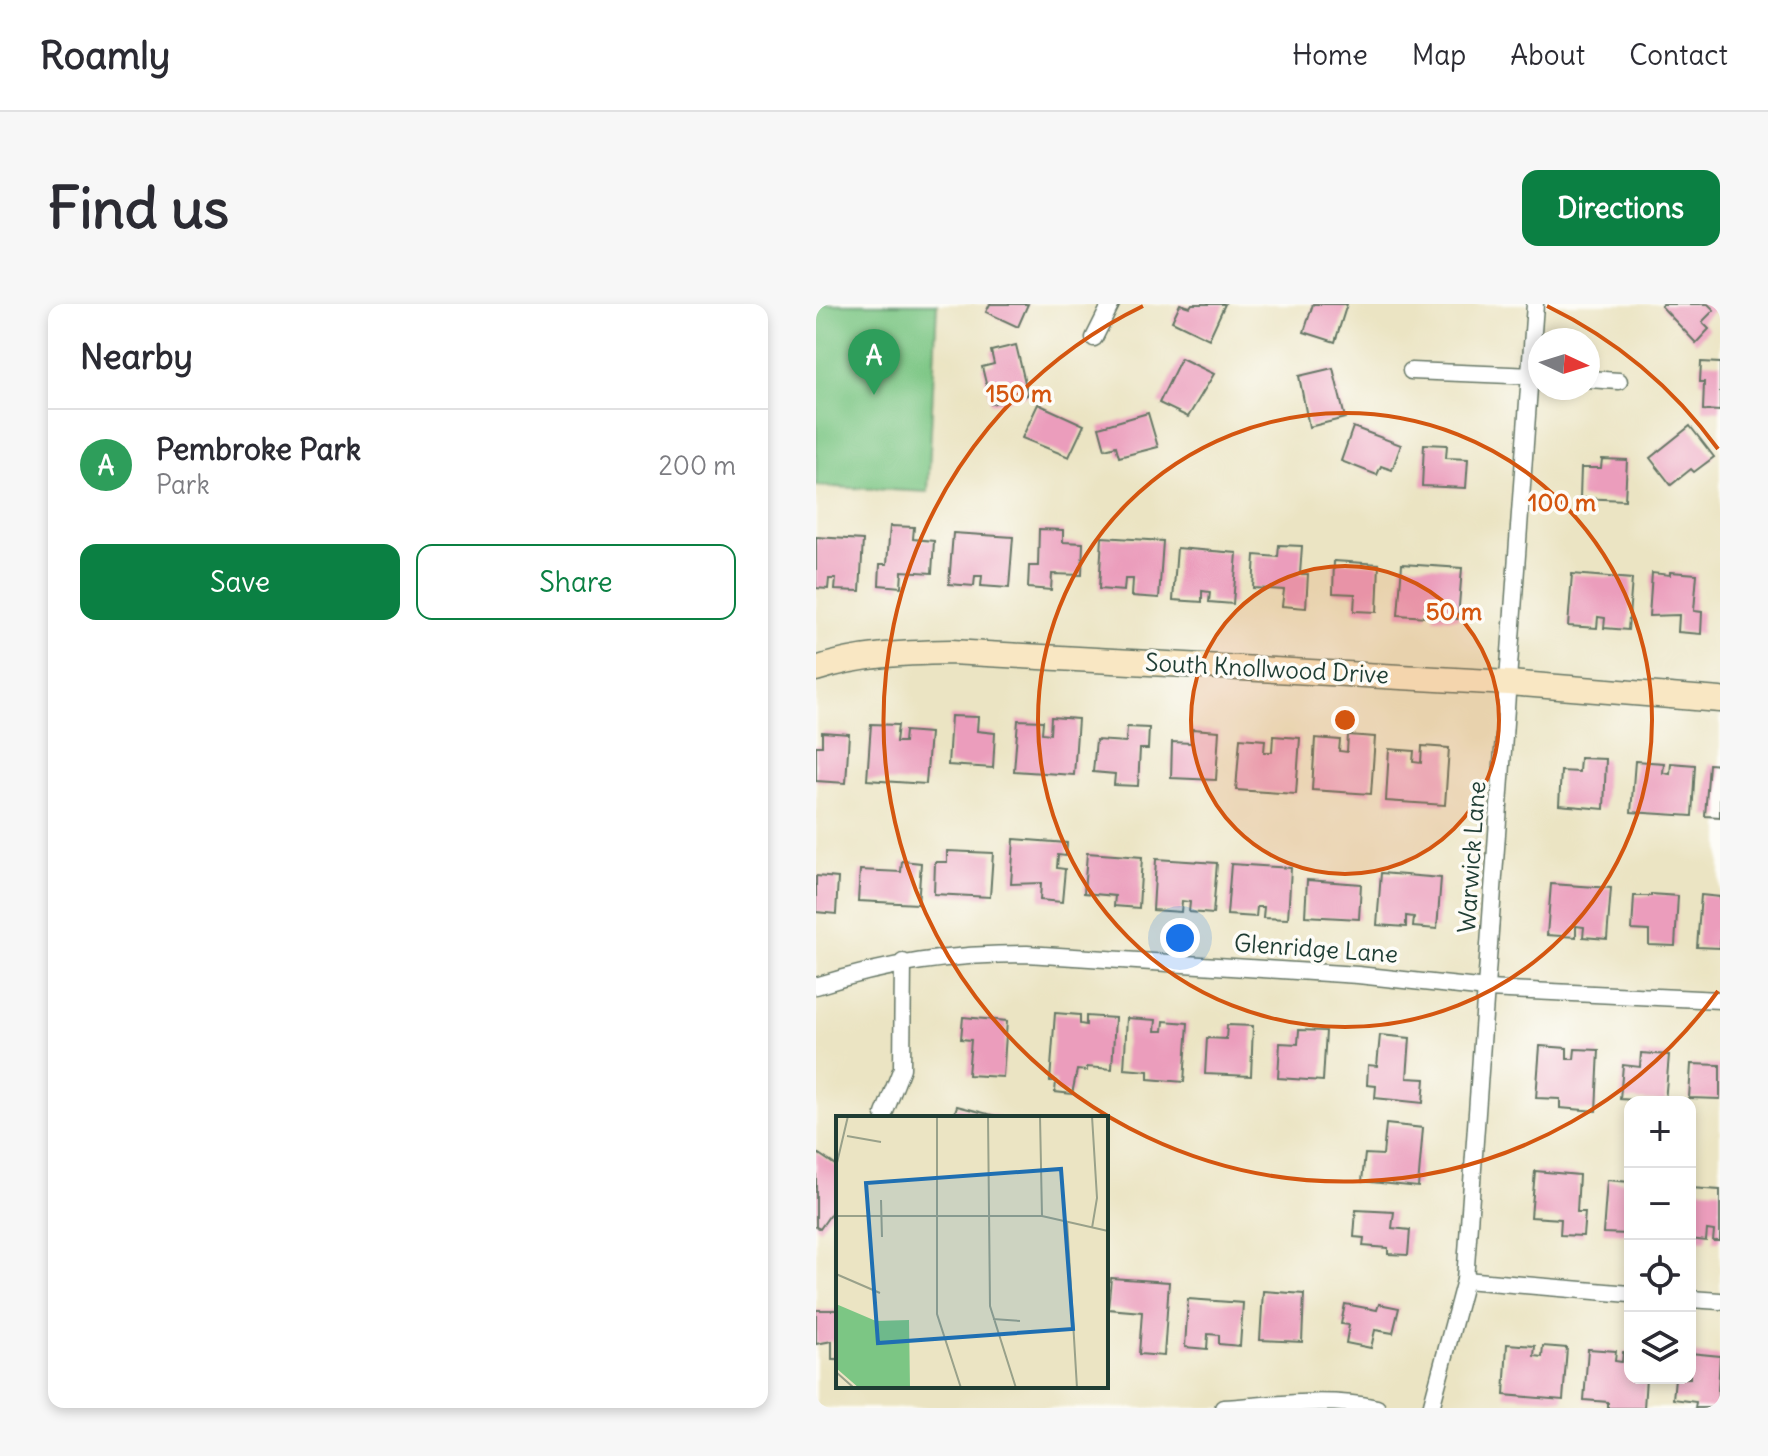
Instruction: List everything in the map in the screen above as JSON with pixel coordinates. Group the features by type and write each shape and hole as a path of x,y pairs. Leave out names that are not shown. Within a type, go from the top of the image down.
{"street":[{"path":"1094,338 1111,304"},
{"name":"Warwick Lane","path":"1535,304 1535,328"},
{"path":"1411,371 1528,376"},
{"path":"1600,380 1619,381"},
{"name":"Warwick Lane","path":"1431,1408 1465,1280 1533,400"},
{"name":"South Knollwood Drive","path":"816,669 837,662 890,654 951,652 1509,683 1720,700"},
{"name":"Glenridge Lane","path":"816,986 868,969 903,962 977,954 1027,954 1358,975 1487,989 1720,1000"},
{"path":"884,1114 902,1068 903,962"},
{"path":"1465,1280 1624,1293"},
{"path":"1696,1299 1720,1301"},
{"path":"1223,1408 1319,1402 1377,1408"}],"green space":[{"path":"816,304 937,304 928,492 816,486"}],"building":[{"path":"990,304 1028,304 1018,327 986,312"},
{"path":"1180,304 1190,307 1192,304 1225,304 1209,339 1172,321"},
{"path":"1313,304 1347,304 1335,342 1304,332"},
{"path":"1708,304 1714,310 1702,322 1709,329 1696,343 1661,306"},
{"path":"1016,345 1028,395 991,404 982,367 994,364 991,351"},
{"path":"1181,358 1214,374 1188,417 1159,403"},
{"path":"1701,362 1720,363 1720,411 1703,410"},
{"path":"1333,368 1345,418 1309,427 1299,376"},
{"path":"1038,404 1084,425 1069,457 1022,438"},
{"path":"1148,413 1158,447 1119,457 1116,446 1105,449 1099,427"},
{"path":"1690,426 1714,457 1694,472 1691,469 1671,485 1650,458"},
{"path":"1353,427 1401,445 1392,470 1381,466 1377,475 1341,461"},
{"path":"1424,444 1447,445 1446,458 1468,459 1466,488 1422,486"},
{"path":"1602,459 1627,460 1625,500 1580,498 1581,468 1601,468"},
{"path":"890,526 914,527 913,539 934,541 932,573 902,571 901,587 879,585 880,564 887,564"},
{"path":"1039,529 1063,530 1063,542 1083,543 1082,575 1052,574 1051,590 1028,588 1029,566 1038,566"},
{"path":"953,533 1013,537 1009,588 981,586 982,576 975,576 974,586 949,584"},
{"path":"816,537 863,540 860,591 835,590 836,579 829,579 828,589 816,588"},
{"path":"1102,537 1163,541 1159,598 1132,596 1133,579 1125,579 1124,591 1099,589"},
{"path":"1279,545 1302,546 1300,574 1308,574 1306,608 1282,606 1284,590 1253,588 1255,555 1278,557"},
{"path":"1177,548 1237,553 1233,604 1209,602 1210,592 1202,591 1202,602 1173,600"},
{"path":"1334,561 1379,564 1377,612 1354,611 1355,594 1333,593"},
{"path":"1402,564 1462,568 1458,619 1434,618 1435,607 1427,607 1427,617 1398,615"},
{"path":"1670,572 1697,574 1694,611 1702,612 1701,634 1678,632 1679,615 1649,616 1652,573 1670,575"},
{"path":"1572,574 1632,579 1628,630 1604,628 1605,618 1598,617 1597,628 1568,626"},
{"path":"951,716 978,717 977,731 995,733 993,768 948,765"},
{"path":"1051,717 1078,719 1074,775 1014,771 1018,720 1043,721 1042,733 1050,734"},
{"path":"871,724 898,725 896,742 904,742 905,731 930,733 926,784 867,780"},
{"path":"1127,727 1149,728 1148,749 1140,749 1138,786 1114,785 1115,774 1093,772 1096,740 1126,742"},
{"path":"1192,729 1219,731 1216,780 1171,778 1172,742 1191,743"},
{"path":"822,732 849,734 846,783 816,781 816,746 822,746"},
{"path":"1348,735 1375,737 1371,794 1312,790 1315,738 1340,740 1339,751 1347,752"},
{"path":"1273,736 1300,738 1296,794 1236,790 1240,738 1265,740 1264,752 1272,752"},
{"path":"1422,746 1449,748 1445,805 1386,801 1389,749 1414,751 1413,762 1421,763"},
{"path":"1580,758 1606,759 1604,809 1559,805 1561,771 1579,772"},
{"path":"1635,761 1664,763 1663,773 1670,774 1671,763 1695,765 1692,816 1631,812"},
{"path":"1709,764 1720,765 1720,817 1705,816"},
{"path":"1014,839 1067,843 1066,856 1058,855 1057,868 1065,869 1062,902 1040,900 1041,883 1011,884"},
{"path":"947,851 993,853 990,897 934,894 935,862 947,862"},
{"path":"1087,853 1142,857 1139,908 1114,906 1115,896 1084,893"},
{"path":"1156,859 1217,863 1213,914 1189,912 1190,902 1182,901 1181,912 1153,910"},
{"path":"902,861 921,863 918,904 858,901 860,870 901,872"},
{"path":"1231,864 1291,868 1288,919 1263,918 1264,907 1257,907 1256,917 1227,915"},
{"path":"1381,873 1441,878 1437,929 1413,927 1414,917 1406,916 1406,927 1377,925"},
{"path":"816,876 838,878 836,914 816,912"},
{"path":"1307,880 1361,884 1359,919 1305,916"},
{"path":"1551,884 1611,888 1607,939 1583,937 1584,927 1576,926 1576,937 1547,935"},
{"path":"1701,895 1720,897 1720,948 1697,947"},
{"path":"1634,896 1678,896 1675,946 1649,945 1649,931 1632,930"},
{"path":"1055,1013 1080,1015 1080,1024 1086,1025 1086,1016 1115,1018 1112,1069 1087,1067 1087,1071 1077,1070 1072,1094 1055,1092 1056,1081 1050,1081"},
{"path":"963,1017 1007,1021 1003,1077 968,1075 971,1040 961,1039"},
{"path":"1127,1018 1156,1020 1155,1031 1163,1031 1164,1021 1188,1023 1184,1082 1148,1079 1148,1071 1124,1069"},
{"path":"1227,1025 1253,1026 1251,1076 1205,1074 1207,1038 1226,1039"},
{"path":"1299,1030 1326,1031 1323,1081 1278,1078 1280,1043 1298,1044"},
{"path":"1380,1035 1410,1038 1407,1078 1425,1079 1423,1103 1375,1098 1376,1086 1367,1085 1368,1065 1377,1066"},
{"path":"1540,1046 1567,1048 1567,1059 1574,1059 1575,1049 1599,1050 1596,1111 1560,1108 1560,1099 1536,1098"},
{"path":"1641,1053 1669,1055 1666,1096 1624,1096 1624,1099 1620,1099 1623,1065 1640,1067"},
{"path":"1691,1064 1720,1065 1720,1099 1689,1096"},
{"path":"957,1106 996,1116 954,1116"},
{"path":"1386,1124 1423,1128 1418,1187 1362,1181 1365,1154 1383,1155"},
{"path":"816,1152 836,1166 836,1206 820,1229 816,1227"},
{"path":"1535,1171 1579,1175 1577,1212 1585,1212 1583,1236 1560,1235 1561,1219 1531,1217"},
{"path":"1607,1180 1624,1181 1624,1234 1603,1233"},
{"path":"1696,1188 1720,1190 1720,1241 1713,1241 1714,1231 1707,1230 1706,1241 1696,1240"},
{"path":"1356,1210 1394,1212 1392,1228 1410,1230 1408,1255 1388,1254 1388,1248 1363,1246 1364,1238 1354,1237"},
{"path":"1111,1278 1169,1282 1164,1356 1139,1354 1142,1312 1108,1309"},
{"path":"1263,1291 1304,1294 1302,1342 1260,1340"},
{"path":"1188,1299 1243,1303 1240,1346 1219,1344 1219,1335 1208,1334 1207,1349 1185,1347"},
{"path":"1345,1304 1377,1310 1379,1304 1399,1308 1393,1333 1375,1330 1371,1348 1346,1343 1349,1325 1341,1324"},
{"path":"816,1310 836,1310 836,1359 832,1359 832,1341 816,1344"},
{"path":"1507,1344 1535,1346 1534,1356 1542,1357 1543,1346 1567,1348 1563,1400 1504,1395"},
{"path":"1588,1349 1616,1351 1615,1361 1622,1362 1624,1352 1624,1384 1646,1384 1644,1408 1608,1408 1608,1402 1584,1400"},
{"path":"1696,1354 1720,1356 1717,1408 1695,1408 1696,1402 1673,1399 1674,1384 1696,1384"}],"place":[{"name":"Pembroke Park","path":"874,395"}]}
